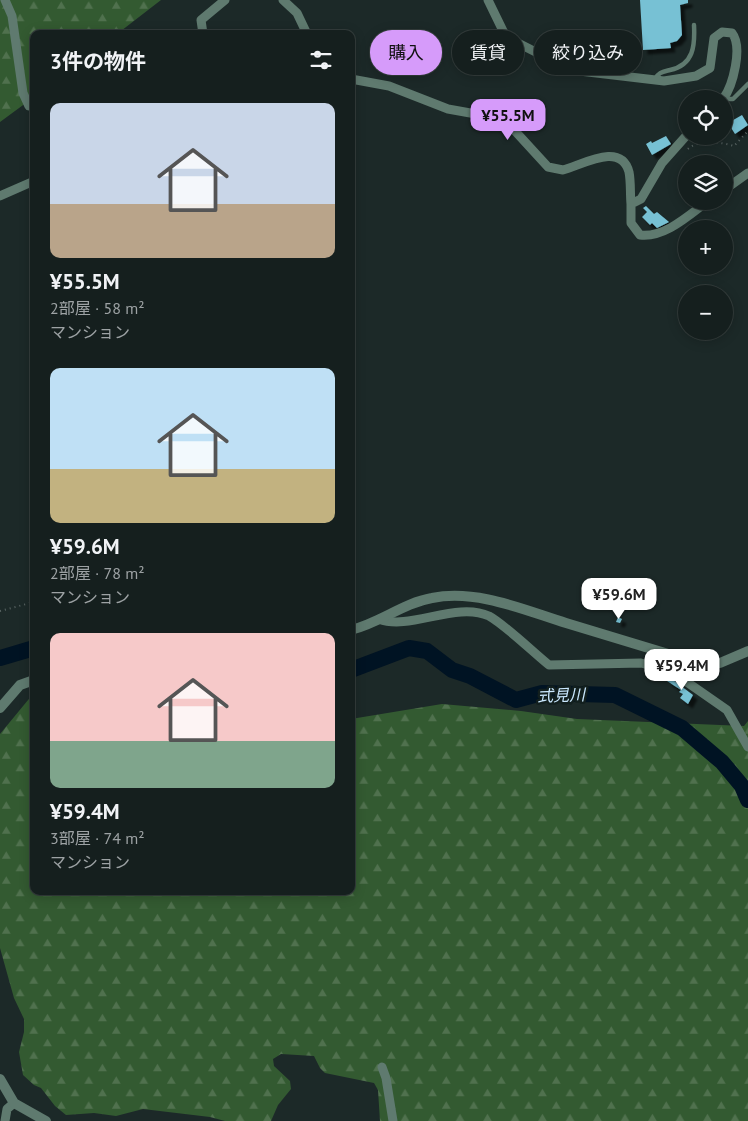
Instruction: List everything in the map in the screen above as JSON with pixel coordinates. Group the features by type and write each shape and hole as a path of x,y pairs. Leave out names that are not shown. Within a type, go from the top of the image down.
{"street":[{"path":"5,0 15,34 23,93 30,106"},
{"path":"202,30 201,20 225,0"},
{"path":"283,0 297,13 305,30"},
{"path":"488,0 505,35 514,42 563,66 587,74 653,81 681,79 710,68 714,38 722,32 732,33 737,44 732,84 728,90"},
{"path":"355,80 389,86 448,110 487,116 501,121 515,131 548,167 555,170 563,170 609,155 618,158 625,164 629,173 632,223 634,229 640,234 649,236 677,224 696,210"},
{"path":"631,204 641,199 662,163 678,145"},
{"path":"733,184 748,173"},
{"path":"0,196 30,183"},
{"path":"355,629 367,626 402,607 432,598 462,596 505,603 698,663 720,663 748,651"},
{"path":"379,619 391,623 435,616 474,613 489,616 549,665 641,663 670,671 726,710 748,747"},
{"path":"0,708 20,685 30,681"},
{"path":"382,1067 386,1078 394,1121"},
{"path":"0,1079 14,1103 46,1121"},
{"path":"5,1121 6,1109 14,1103"}],"lane":[{"path":"653,81 661,71 673,70 690,58 695,45 694,25"},
{"path":"733,99 748,84"}],"path":[{"path":"687,149 692,144 700,142 734,146 748,131"},
{"path":"0,611 30,603"}],"green space":[{"path":"0,0 161,0 122,30 30,30 30,100 0,122"},
{"path":"30,698 30,895 355,895 355,718 442,704 521,711 577,719 744,726 748,721 748,1121 380,1121 378,1090 374,1083 325,1073 314,1056 281,1054 273,1059 274,1066 290,1081 291,1089 278,1105 271,1121 225,1121 210,1117 143,1109 116,1116 94,1113 66,1115 55,1106 41,1088 34,1085 23,1075 19,1052 24,1032 24,1019 14,998 0,948 0,734"}],"building":[{"path":"640,0 688,0 688,3 680,5 682,35 677,41 670,43 671,48 643,50"},
{"path":"742,115 748,125 735,134 733,131 733,120"},
{"path":"666,136 671,144 652,155 646,144"},
{"path":"646,206 654,214 657,212 669,222 657,228 652,223 650,225 642,217 647,212 643,208"},
{"path":"618,617 622,619 620,623 616,622"},
{"path":"669,677 693,695 688,704 680,698 683,694 679,692 681,690 667,681"}],"waterway":[{"name":"式見川","path":"355,668 409,648 427,651 452,670 470,676 516,700 542,693 615,695 682,728 722,762 742,786 748,800"},
{"name":"式見川","path":"0,658 30,649"}]}
